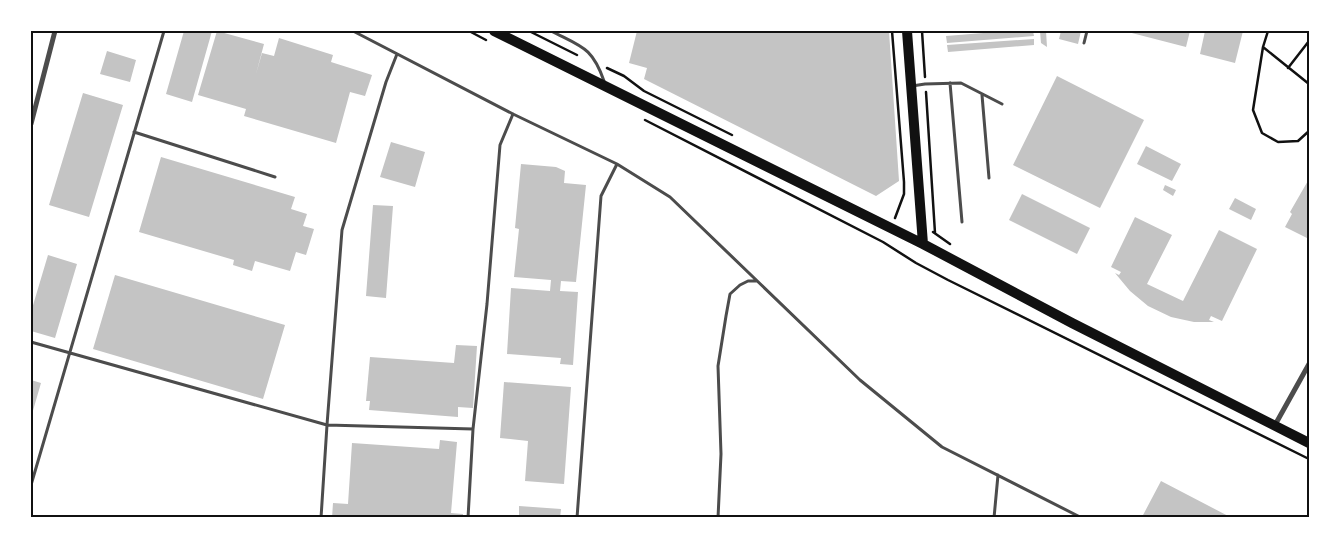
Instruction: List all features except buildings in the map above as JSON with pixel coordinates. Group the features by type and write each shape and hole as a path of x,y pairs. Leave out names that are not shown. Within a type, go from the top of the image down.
{"main road":[{"path":"494,31 923,244 1072,323 1309,443"},
{"path":"907,31 923,244"}],"street":[{"path":"31,124 55,31"},
{"path":"1274,426 1309,364"}],"lane":[{"path":"31,485 164,31"},
{"path":"353,31 513,114 617,164 670,197 860,380 942,447 1082,518"},
{"path":"551,31 587,49 598,64 606,87"},
{"path":"1084,43 1087,31"},
{"path":"321,518 342,230 386,82 397,54"},
{"path":"950,83 962,222"},
{"path":"912,86 961,83 1002,104"},
{"path":"982,94 989,178"},
{"path":"468,518 473,430 487,304 500,145 513,114"},
{"path":"134,132 275,177"},
{"path":"577,518 601,196 617,164"},
{"path":"718,518 721,454 718,366 726,316 730,294 740,284 748,281 758,281"},
{"path":"31,342 327,426 473,430"},
{"path":"994,518 998,475"}],"path":[{"path":"469,31 487,40"},
{"path":"529,31 624,76 644,91 738,138"},
{"path":"892,31 904,182 904,194 896,217"},
{"path":"922,31 935,233"},
{"path":"1268,31 1253,110 1262,133 1278,142 1298,141 1309,131"},
{"path":"1288,68 1309,41"},
{"path":"1264,47 1309,84"},
{"path":"638,117 883,242 948,280 1309,459"}]}
